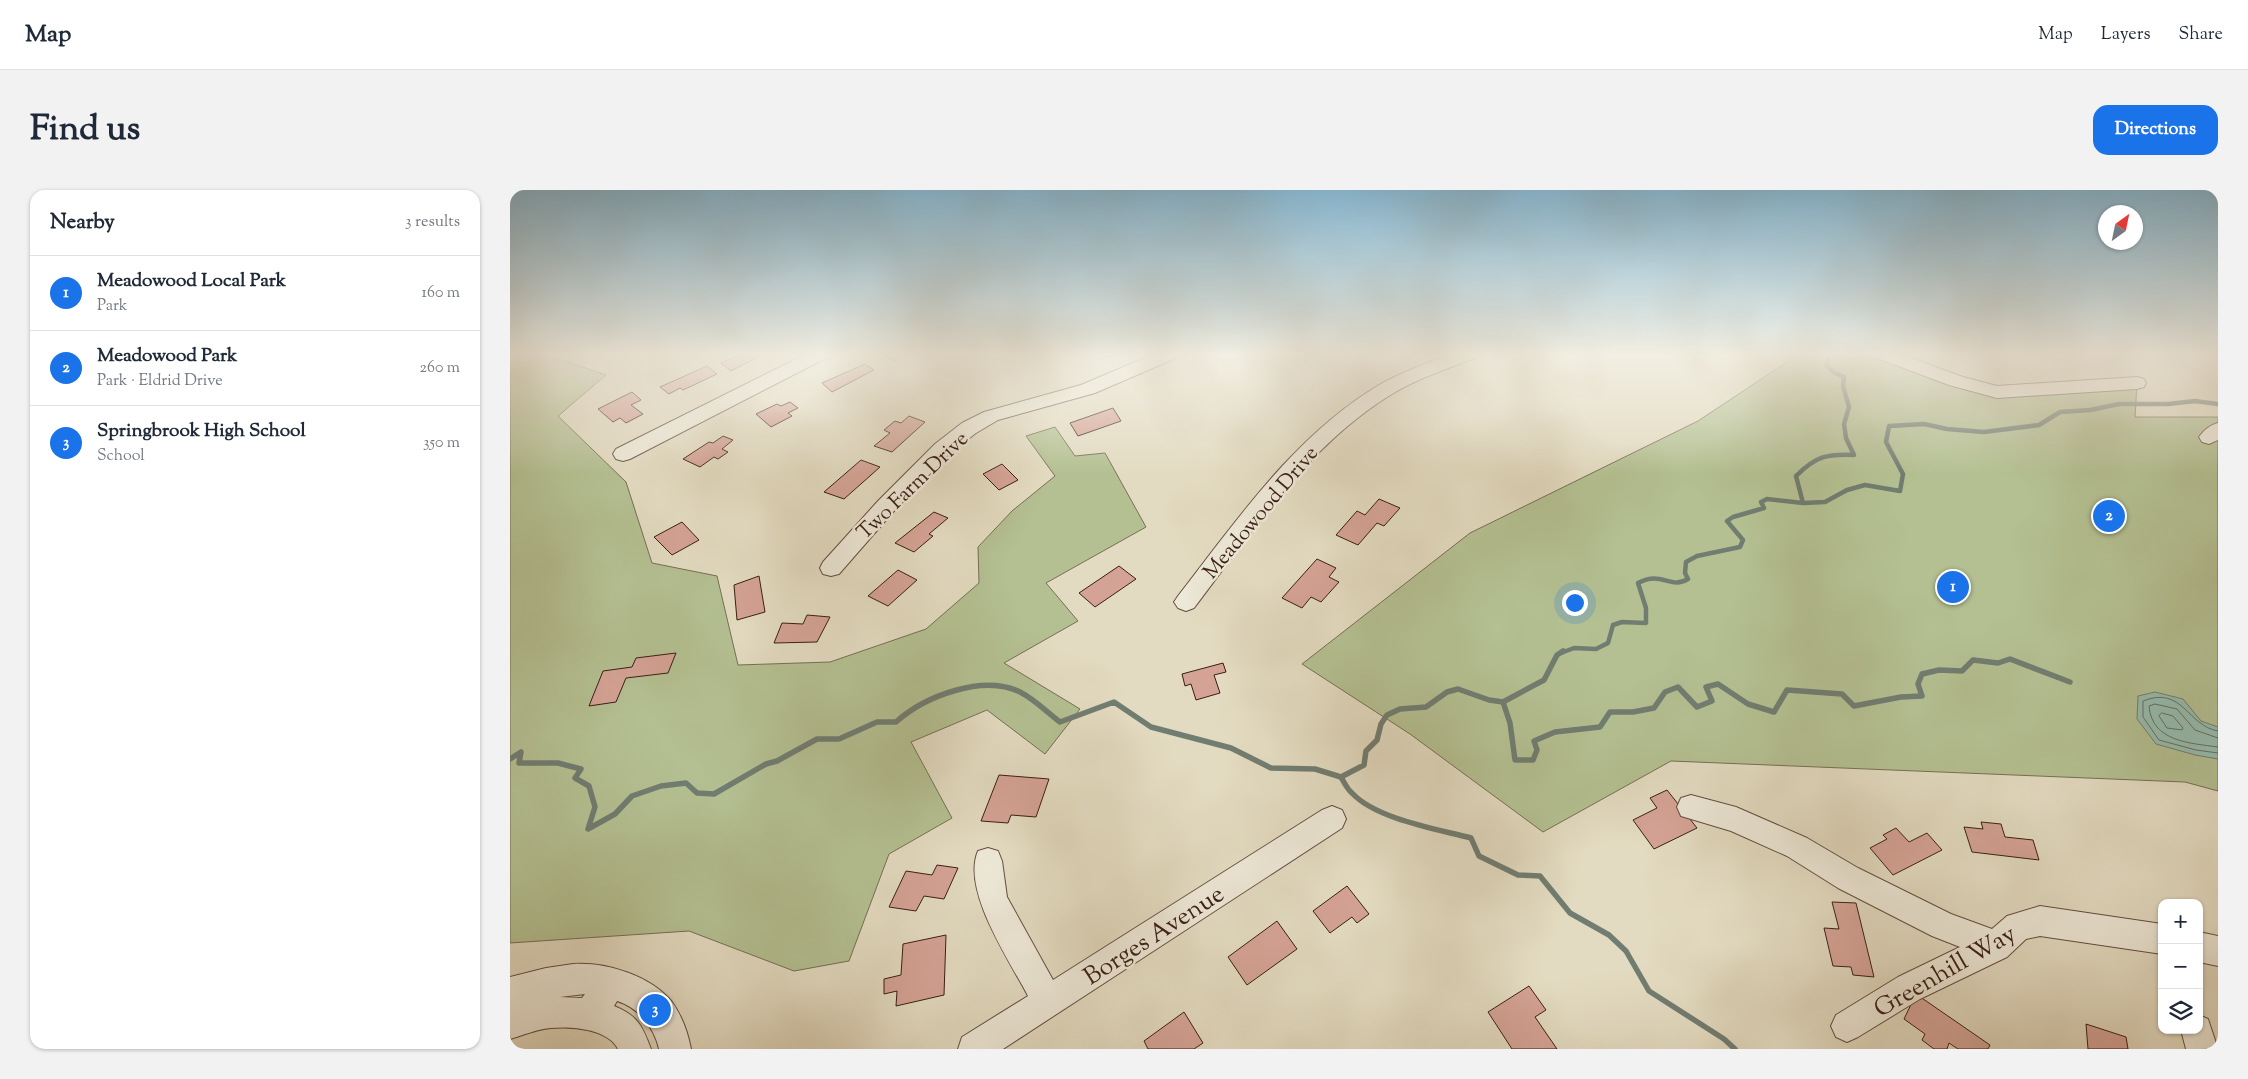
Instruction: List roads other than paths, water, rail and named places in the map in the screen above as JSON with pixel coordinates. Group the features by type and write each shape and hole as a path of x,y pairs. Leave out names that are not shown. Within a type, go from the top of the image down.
{"street":[{"path":"623,454 741,394"},
{"name":"Two Farm Drive","path":"830,568 886,506 942,450 969,428 991,416 1068,394"},
{"name":"Meadowood Drive","path":"1186,602 1263,503 1311,449 1379,394"},
{"path":"1691,806 1736,820 1797,847 1848,878 1943,926 1996,946"},
{"name":"Borges Avenue","path":"974,1049 1332,819"},
{"path":"988,861 992,900 1048,1002"},
{"name":"Greenhill Way","path":"1847,1026 1909,988 1996,946 2018,926 2040,921 2158,938"},
{"path":"2203,948 2218,951"},
{"path":"510,992 543,983 585,978 620,985 646,997 664,1016 674,1038 675,1049"},
{"path":"590,1015 610,983"},
{"path":"510,1023 551,1012 590,1015 619,1023 630,1035 636,1049"},
{"path":"2199,1034 2202,1049"}],"water":[{"path":"2155,692 2183,699 2201,721 2218,727 2218,759 2195,755 2156,744 2137,719 2138,696"}],"waterway":[{"path":"1803,503 1796,476 1803,469 1816,460 1829,456 1854,455 1846,438 1844,424 1849,407 1845,394"},
{"path":"1803,503 1825,502 1847,490 1865,485 1900,491 1903,474 1886,442 1889,426 1924,424 1947,429 1984,432 2039,425 2060,412 2090,410 2119,404 2168,404 2195,401 2218,404"},
{"path":"1561,653 1574,648 1596,649 1608,643 1613,625 1622,622 1646,623 1646,608 1638,583 1653,578 1671,582 1682,582 1688,579 1685,573 1686,562 1697,556 1740,547 1743,540 1727,521 1733,517 1764,508 1761,502 1767,499 1803,503"},
{"path":"1503,702 1544,680 1557,655 1563,651"},
{"path":"1503,702 1510,723 1515,760 1533,760 1537,750 1534,741 1555,732 1600,727 1610,712 1633,712 1654,708 1665,692 1678,687 1697,707 1712,701 1706,687 1718,684 1748,704 1774,712 1787,690 1842,694 1854,706 1901,697 1922,696 1918,684 1922,674 1939,670 1962,671 1973,660 1998,663 2010,659 2070,682"},
{"path":"510,759 521,752 519,763 558,763 581,769 575,778 589,786 595,807 588,829 615,814 632,796 661,786 686,783 697,793 714,794 766,764 777,761 817,739 839,739 877,722 896,722 922,704 938,696 955,690 989,685 1005,687 1020,692 1060,722 1114,702 1151,727 1231,748 1271,768 1315,769 1341,777"},
{"path":"1341,777 1364,765 1366,751 1377,740 1381,724 1387,715 1400,709 1426,707 1447,692 1458,689 1489,700 1503,702"},
{"path":"1341,777 1350,791 1376,810 1408,822 1471,838 1479,856 1518,875 1540,876 1570,913 1609,935 1626,951 1649,991 1724,1039 1735,1049"}],"place":[{"name":"Meadowood Park","path":"2109,516"},
{"name":"Meadowood Local Park","path":"1953,587"},
{"name":"Springbrook High School","path":"655,1010"}]}
